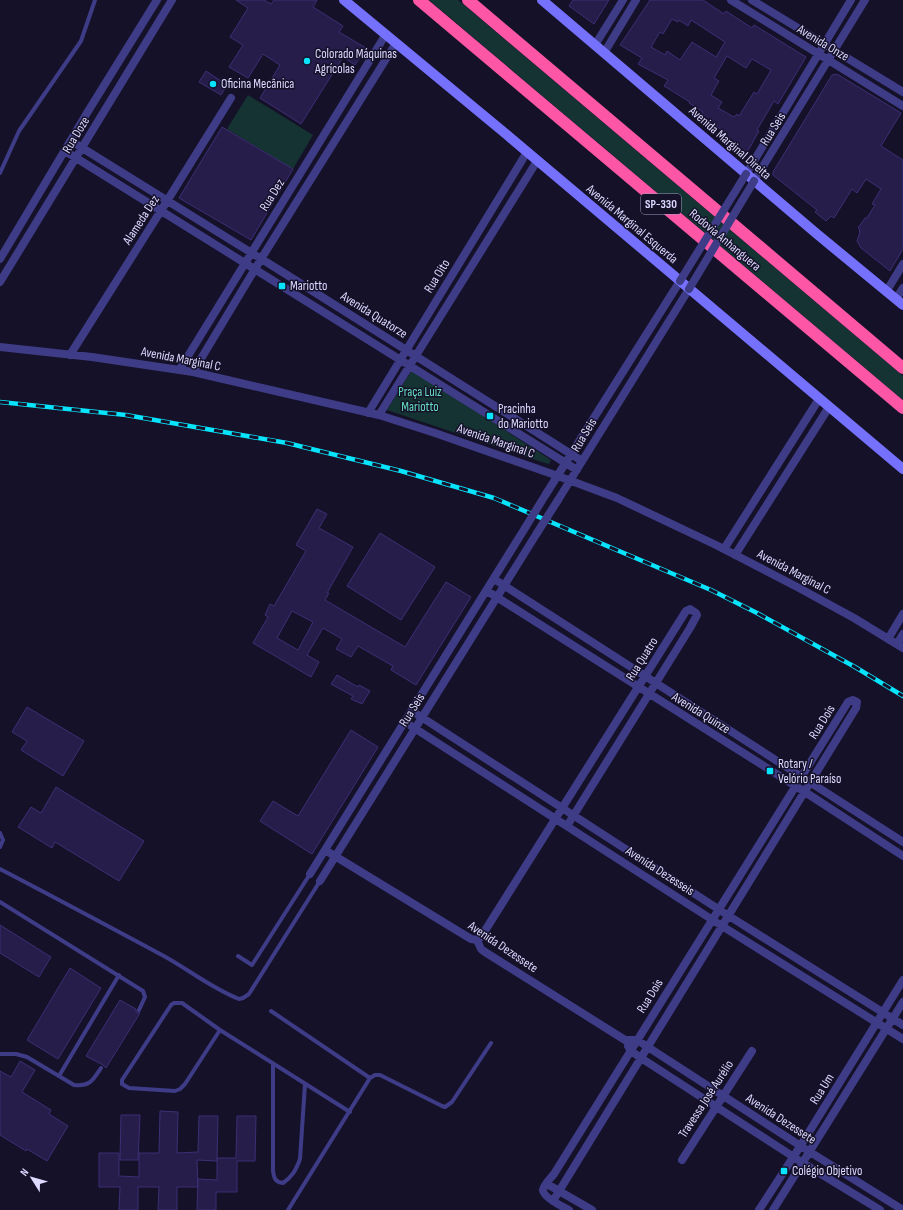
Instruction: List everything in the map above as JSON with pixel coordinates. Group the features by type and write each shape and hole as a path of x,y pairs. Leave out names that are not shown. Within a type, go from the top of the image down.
{"highway":[{"name":"Rodovia Anhanguera","path":"419,0 903,408"},
{"name":"Rodovia Anhanguera","path":"468,0 903,368"}],"main road":[{"name":"Avenida Marginal Esquerda","path":"344,0 538,161 903,469"},
{"name":"Avenida Marginal Direita","path":"542,0 750,178 899,302"}],"street":[{"name":"Rua Doze","path":"0,259 157,0"},
{"name":"Rua Doze","path":"0,282 172,0"},
{"path":"595,45 622,0"},
{"path":"604,53 636,0"},
{"name":"Avenida Onze","path":"731,0 903,106"},
{"name":"Avenida Onze","path":"752,0 903,92"},
{"name":"Rua Seis","path":"320,881 689,289 823,44 850,0"},
{"name":"Rua Seis","path":"310,874 680,281 828,60 865,0"},
{"name":"Rua Dez","path":"180,369 386,34"},
{"name":"Rua Dez","path":"193,372 261,259 396,43"},
{"name":"Alameda Dez","path":"70,354 231,98"},
{"name":"Avenida Quatorze","path":"71,141 582,461"},
{"name":"Avenida Quatorze","path":"65,151 577,470"},
{"name":"Rua Oito","path":"368,413 527,152"},
{"name":"Rua Oito","path":"379,415 538,161"},
{"path":"886,292 903,264"},
{"path":"899,302 903,288"},
{"name":"Avenida Marginal C","path":"0,347 70,354 180,369 379,415 570,480 617,498 724,549 848,614 900,646"},
{"path":"724,549 819,399"},
{"path":"735,555 829,407"},
{"name":"Avenida Quinze","path":"494,579 903,842"},
{"name":"Avenida Quinze","path":"486,591 903,856"},
{"name":"Rua Quatro","path":"477,940 481,937 563,808 686,611 690,609 696,612 697,615 690,628 567,826"},
{"path":"888,639 903,614"},
{"path":"680,622 690,628"},
{"path":"900,646 903,634"},
{"name":"Rua Dois","path":"855,700 857,702 856,708 810,782 559,1191 550,1199 543,1192 547,1184 848,702 855,700"},
{"name":"Avenida Dezesseis","path":"412,711 729,916 903,1025"},
{"name":"Avenida Dezesseis","path":"405,722 722,926 903,1039"},
{"path":"330,841 341,846"},
{"name":"Avenida Dezessete","path":"325,850 471,939 477,940 478,945 485,952 625,1040 631,1051 641,1058 793,1157 880,1210"},
{"name":"Rua Um","path":"759,1210 903,980"},
{"name":"Rua Um","path":"773,1210 903,1002"},
{"path":"625,1040 637,1040"},
{"name":"Avenida Dezessete","path":"637,1040 810,1152 903,1210"},
{"name":"Travessa José Aurélio","path":"682,1160 752,1051"},
{"path":"547,1184 592,1210"},
{"path":"550,1199 569,1210"}],"lane":[{"path":"0,173 19,131 81,41 94,0"},
{"path":"0,833 3,840 0,847"},
{"path":"0,869 129,937 171,960 198,978 239,999 249,994 320,881"},
{"path":"238,956 252,965 310,874"},
{"path":"0,902 143,991 145,997 138,1010"},
{"path":"59,1076 118,975"},
{"path":"220,1030 185,1084 180,1089 175,1091 128,1088 122,1084 122,1080 171,1005 174,1003 182,1003 220,1030 350,1112"},
{"path":"271,1011 370,1078"},
{"path":"288,1210 370,1078 375,1075 380,1075 442,1106 445,1106 452,1102 491,1043"},
{"path":"0,1054 16,1054 27,1057 74,1086 83,1086 89,1083 94,1079 101,1068"},
{"path":"273,1064 273,1171 274,1178 278,1182 283,1183 289,1179 300,1160 305,1084"}],"green space":[{"path":"429,0 458,0 903,376 903,400"},
{"path":"248,95 313,135 293,169 227,129"},
{"name":"Praça Luiz Mariotto","path":"412,370 551,460 549,464 387,410"}],"building":[{"name":"Colorado Máquinas Agrícolas","path":"236,0 264,0 271,4 274,0 317,0 313,7 343,26 339,32 366,48 355,65 343,57 301,124 260,98 280,65 263,54 248,78 229,67 243,45 230,37 248,8"},
{"path":"573,0 609,0 594,24 569,6"},
{"path":"650,0 703,0 724,14 726,11 752,28 754,25 806,57 778,104 774,101 757,130 759,131 745,156 722,137 725,132 701,116 703,112 664,86 668,80 638,64 642,58 620,45","holes":["672,19 678,22 679,20 688,26 691,20 725,42 716,57 692,42 680,60 667,51 665,55 651,47 660,32 663,34","727,56 746,68 752,59 771,70 757,94 754,92 739,116 737,114 734,117 718,108 722,102 711,95 719,81 714,78"]},
{"name":"Oficina Mecânica","path":"206,71 227,85 221,95 199,82"},
{"path":"837,74 901,113 881,146 903,160 903,249 890,271 861,248 857,241 860,232 858,228 865,218 867,218 875,205 872,204 881,189 866,179 857,193 852,189 834,218 831,216 826,221 815,212 817,210 773,175 773,172 832,75"},
{"path":"222,127 293,169 251,240 179,198"},
{"path":"317,509 327,514 319,528 353,547 327,593 329,593 325,600 405,647 446,582 471,597 416,685 391,670 393,666 358,646 351,657 336,649 342,639 323,628 307,655 319,662 311,677 253,643 268,617 265,615 270,604 274,606 306,551 296,545","holes":["292,611 313,622 298,650 277,638"]},
{"path":"380,533 435,567 401,620 347,586"},
{"path":"337,675 358,687 359,685 370,691 362,704 351,699 353,696 331,684"},
{"path":"27,707 84,741 63,776 21,750 27,741 12,732"},
{"path":"351,730 378,747 312,854 260,821 273,801 298,816"},
{"path":"56,787 144,841 119,881 55,842 52,848 18,827 31,807 41,813"},
{"path":"0,925 51,957 39,977 0,953"},
{"path":"70,968 101,988 58,1059 27,1040"},
{"path":"120,1000 136,1009 136,1012 140,1013 106,1068 86,1056"},
{"path":"20,1061 35,1070 22,1092 51,1110 49,1114 68,1126 47,1161 27,1149 26,1151 0,1135 0,1071 11,1077"},
{"path":"160,1111 178,1112 177,1153 198,1152 199,1116 218,1116 217,1161 197,1160 198,1187 177,1187 177,1210 158,1210 159,1187 138,1187 138,1210 119,1210 120,1187 99,1187 99,1153 119,1153 119,1176 139,1177 139,1153 159,1153"},
{"path":"121,1115 140,1115 138,1160 120,1160"},
{"path":"237,1116 256,1116 255,1161 237,1161 237,1192 216,1192 216,1210 197,1210 198,1179 217,1180 217,1158 236,1158"}],"railway":[{"path":"0,402 126,415 287,443 401,471 494,498 711,590 757,613 855,667 903,696"}],"place":[{"name":"Colorado Máquinas Agrícolas","path":"307,61"},
{"name":"Oficina Mecânica","path":"213,84"},
{"name":"Mariotto","path":"282,286"},
{"name":"Pracinha do Mariotto","path":"490,416"},
{"name":"Rotary / Velório Paraíso","path":"770,771"},
{"name":"Colégio Objetivo","path":"784,1171"}]}
